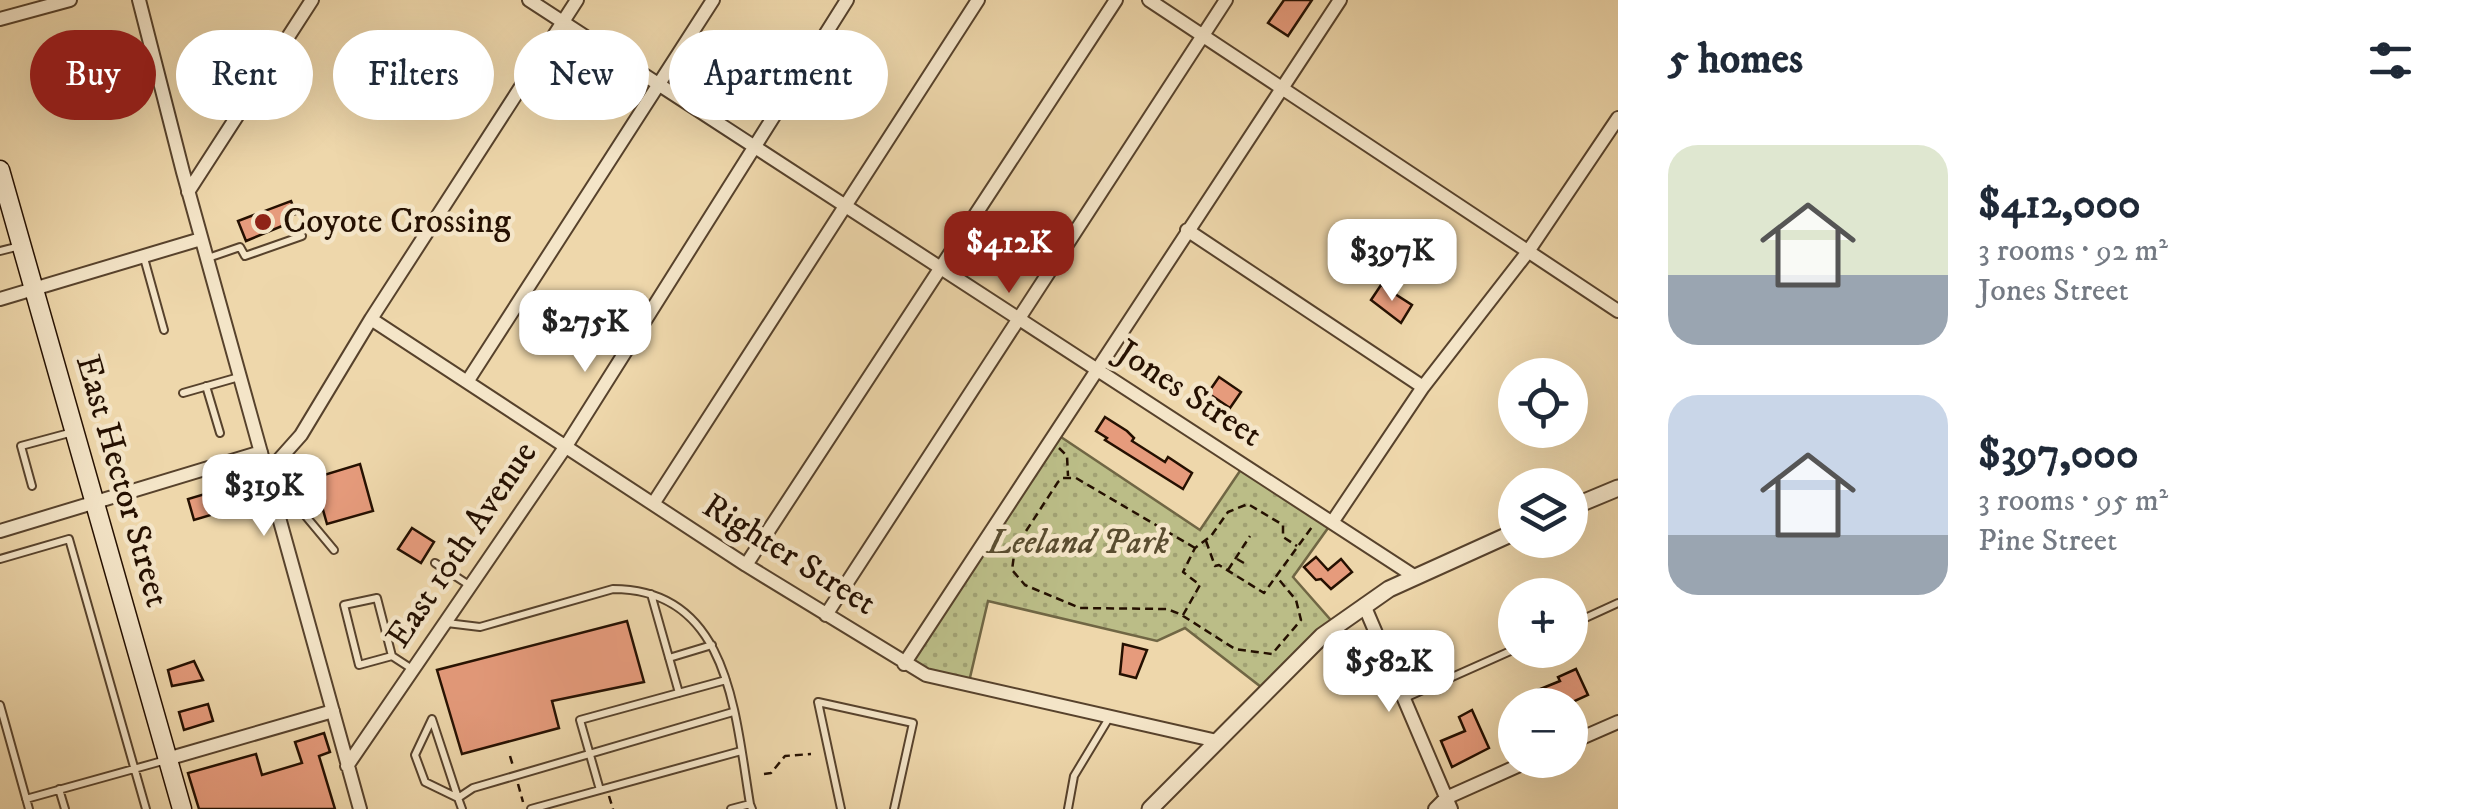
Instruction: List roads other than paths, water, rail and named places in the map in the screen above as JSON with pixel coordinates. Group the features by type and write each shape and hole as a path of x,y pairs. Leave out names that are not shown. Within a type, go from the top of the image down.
{"main road":[{"name":"East Hector Street","path":"0,170 182,809"}],"street":[{"path":"0,20 70,0"},
{"path":"138,0 360,809"},
{"path":"188,192 312,0"},
{"name":"Jones Street","path":"529,0 1414,576"},
{"path":"268,472 301,435 371,319 578,0"},
{"path":"466,382 713,0"},
{"name":"East 10th Avenue","path":"347,766 566,446 847,0"},
{"path":"653,504 978,0"},
{"path":"746,565 1116,0"},
{"path":"1149,0 1618,311"},
{"path":"826,615 1226,0"},
{"path":"904,664 1340,0"},
{"path":"1328,518 1423,386 1527,253 1618,118"},
{"path":"1187,230 1423,386"},
{"path":"0,299 202,239"},
{"name":"Righter Street","path":"371,319 904,664 948,681 1217,741"},
{"path":"0,531 261,452"},
{"path":"1588,500 1618,488"},
{"path":"1150,809 1298,658 1364,605 1414,576 1498,539"},
{"path":"1364,605 1449,803"},
{"path":"168,759 333,711"},
{"path":"1588,735 1618,722"},
{"path":"1435,809 1498,778"}],"lane":[{"path":"207,258 240,247 245,256 302,236"},
{"path":"0,251 22,245"},
{"path":"144,256 164,330"},
{"path":"183,393 240,376"},
{"path":"206,386 220,433"},
{"path":"32,486 21,446 74,432"},
{"path":"280,513 299,508 334,550"},
{"path":"0,559 70,539 146,809"},
{"path":"435,563 470,586"},
{"path":"446,623 480,627 612,589 663,596 706,633 721,661 751,806 731,809"},
{"path":"650,593 679,693"},
{"path":"392,656 360,665 344,605 377,598 392,656 413,670"},
{"path":"1588,617 1618,604"},
{"path":"669,658 712,645"},
{"path":"1405,698 1498,657"},
{"path":"604,792 580,720 726,680"},
{"path":"841,809 818,702 914,723 894,809"},
{"path":"0,706 29,809"},
{"path":"458,798 473,788 733,712"},
{"path":"1068,809 1074,776 1110,717"},
{"path":"458,798 425,782 415,755 432,719 462,809"},
{"path":"532,809 741,751"},
{"path":"26,799 168,759"},
{"path":"59,789 65,809"}],"place":[{"name":"Coyote Crossing","path":"263,222"}],"park label":[{"name":"Leeland Park","path":"1078,543"}]}
